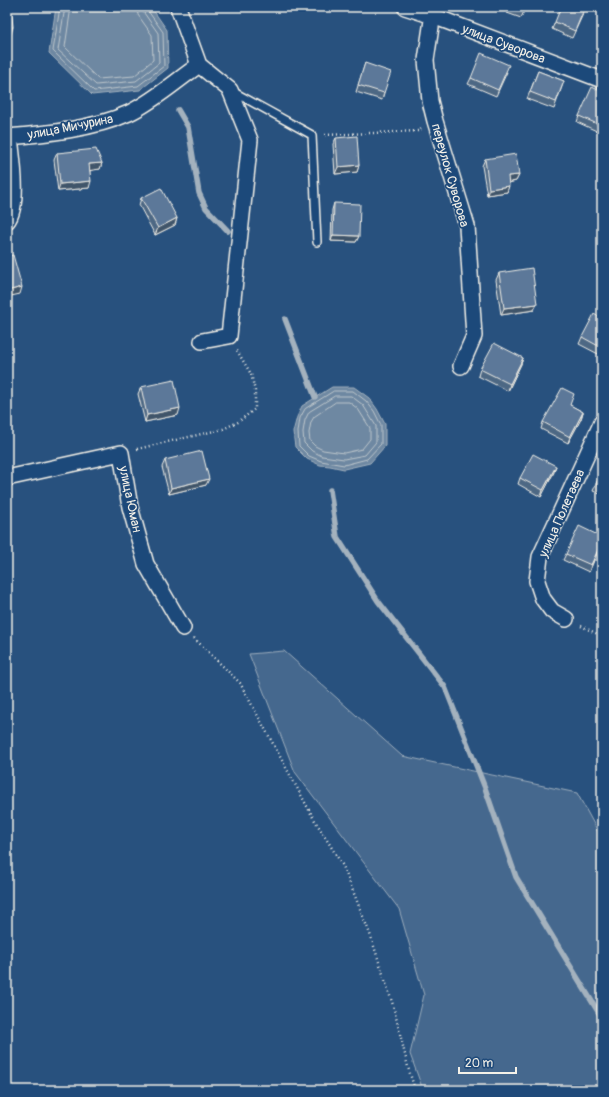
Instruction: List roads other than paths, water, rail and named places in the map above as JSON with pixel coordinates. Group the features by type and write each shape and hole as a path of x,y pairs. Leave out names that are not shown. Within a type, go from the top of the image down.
{"street":[{"path":"178,7 199,65 230,90 250,140 230,336 202,341"},
{"name":"улица Суворова","path":"405,7 434,12 602,80"},
{"name":"переулок Суворова","path":"434,12 426,60 430,101 467,226 474,336 461,366"},
{"name":"улица Мичурина","path":"9,137 44,134 107,122 129,113 147,103 199,65"},
{"path":"7,221 11,216 15,192 9,137"},
{"name":"улица Полетаева","path":"566,619 552,611 543,599 537,581 540,556 602,422"},
{"name":"улица Юман","path":"7,478 121,453 130,507 146,564 183,628"}],"lane":[{"path":"230,90 312,135 317,242"}],"water":[{"path":"56,7 151,7 167,30 168,68 140,90 92,95 49,53"},
{"path":"332,387 354,387 369,398 385,424 385,446 370,463 344,469 320,465 307,459 295,447 293,432 302,406"}],"waterway":[{"path":"178,110 188,127 199,193 206,208 228,231"},
{"path":"285,319 315,397"},
{"path":"330,490 337,537 378,601 445,687 485,788 516,877 602,1018"}]}
